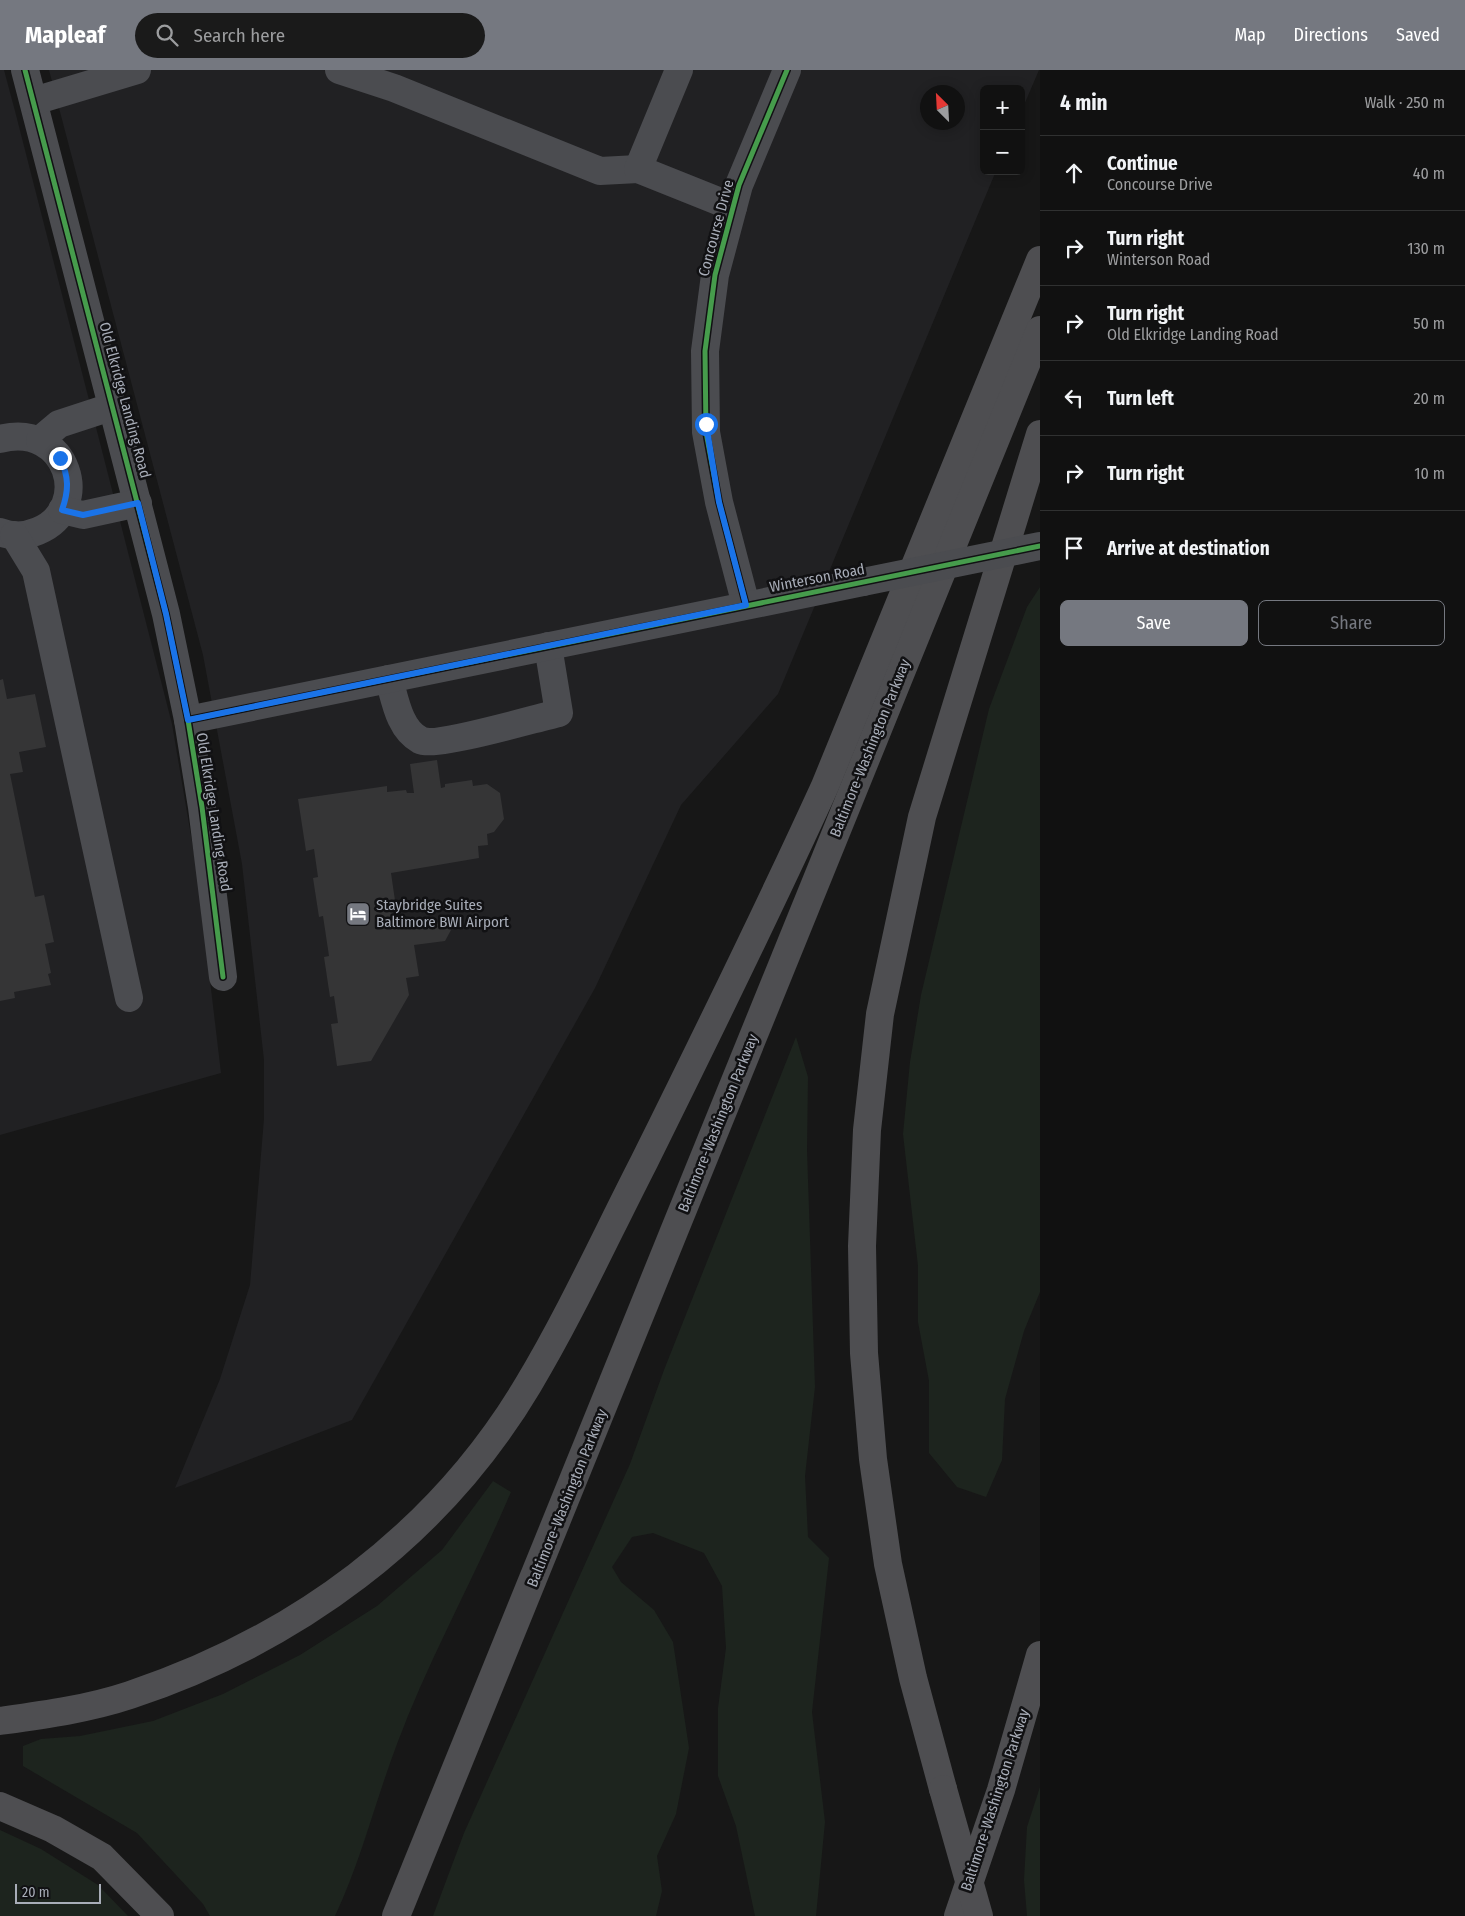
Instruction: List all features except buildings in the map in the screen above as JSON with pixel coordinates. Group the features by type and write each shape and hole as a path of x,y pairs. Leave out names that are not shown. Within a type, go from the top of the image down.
{"highway":[{"path":"0,1721 48,1715 127,1696 202,1668 266,1638 332,1596 386,1554 443,1498 485,1449 528,1386 580,1288 787,870 833,768 1040,260"},
{"name":"Baltimore-Washington Parkway","path":"396,1916 1040,330"},
{"path":"979,1916 913,1678 890,1574 873,1459 864,1324 862,1246 867,1130 880,1014 922,817 1025,476 1040,434"},
{"name":"Baltimore-Washington Parkway","path":"958,1916 1001,1790 1040,1655"},
{"path":"0,1806 53,1829 102,1857 160,1916"}],"street":[{"name":"Old Elkridge Landing Road","path":"25,70 114,406 166,614 188,720 202,807 223,977"},
{"path":"34,101 137,70"},
{"path":"339,70 394,88 600,171 638,169 733,207"},
{"path":"638,169 679,70"},
{"name":"Concourse Drive","path":"746,605 719,502 706,432 705,351 715,275 739,185 787,70"},
{"path":"40,440 58,424 114,406"},
{"path":"4,432 40,440 52,448 66,470 69,484 62,510 54,521 30,534 7,533"},
{"path":"62,510 83,515 138,503"},
{"path":"42,529 36,571 130,998"},
{"path":"7,533 36,571"},
{"name":"Winterson Road","path":"188,720 1040,546"},
{"path":"389,679 399,712 408,731 421,740 441,741 559,712 548,646"}],"shaded area":[{"path":"0,70 4,70 15,111 172,724 197,871 221,1073 0,1135"},
{"path":"49,70 1039,70 1025,103 1025,85 980,85 980,175 994,175 778,694 681,805 595,988 352,1420 175,1488 220,1379 250,1285 264,1119 264,1060 242,864 203,655"},
{"path":"1040,587 1040,1292 1024,1331 1005,1399 1002,1460 986,1497 957,1487 929,1453 929,1381 918,1322 918,1266 903,1134 910,1062 921,995 989,709 1027,607"},
{"path":"796,1037 808,1077 807,1150 815,1387 805,1476 808,1537 829,1558 812,1712 825,1822 816,1916 755,1916 736,1826 718,1776 718,1708 726,1648 722,1586 704,1553 653,1533 632,1537 612,1567 621,1582 654,1610 673,1642 689,1748 676,1814 657,1856 662,1891 656,1916 433,1916 464,1833 630,1464 664,1370"},
{"path":"493,1481 511,1492 423,1680 389,1766 353,1874 335,1916 210,1916 203,1904 137,1833 23,1766 23,1746 41,1739 80,1736 153,1721 223,1694 300,1655 377,1606 442,1550"},
{"path":"1040,1787 1040,1916 1027,1916 1024,1880 1027,1827"},
{"path":"0,1830 41,1849 98,1885 128,1916 0,1916"}],"cycle path":[{"path":"25,70 166,614 188,720 202,807 223,977"},
{"path":"746,605 719,502 706,432 705,351 715,275 739,185 787,70"},
{"path":"188,720 1040,546"}],"place":[{"name":"Staybridge Suites Baltimore BWI Airport","path":"358,914"}],"route":[{"path":"60,458 66,470 69,484 62,510 83,515 138,503 166,614 188,720 746,605 719,502 706,424"}]}
